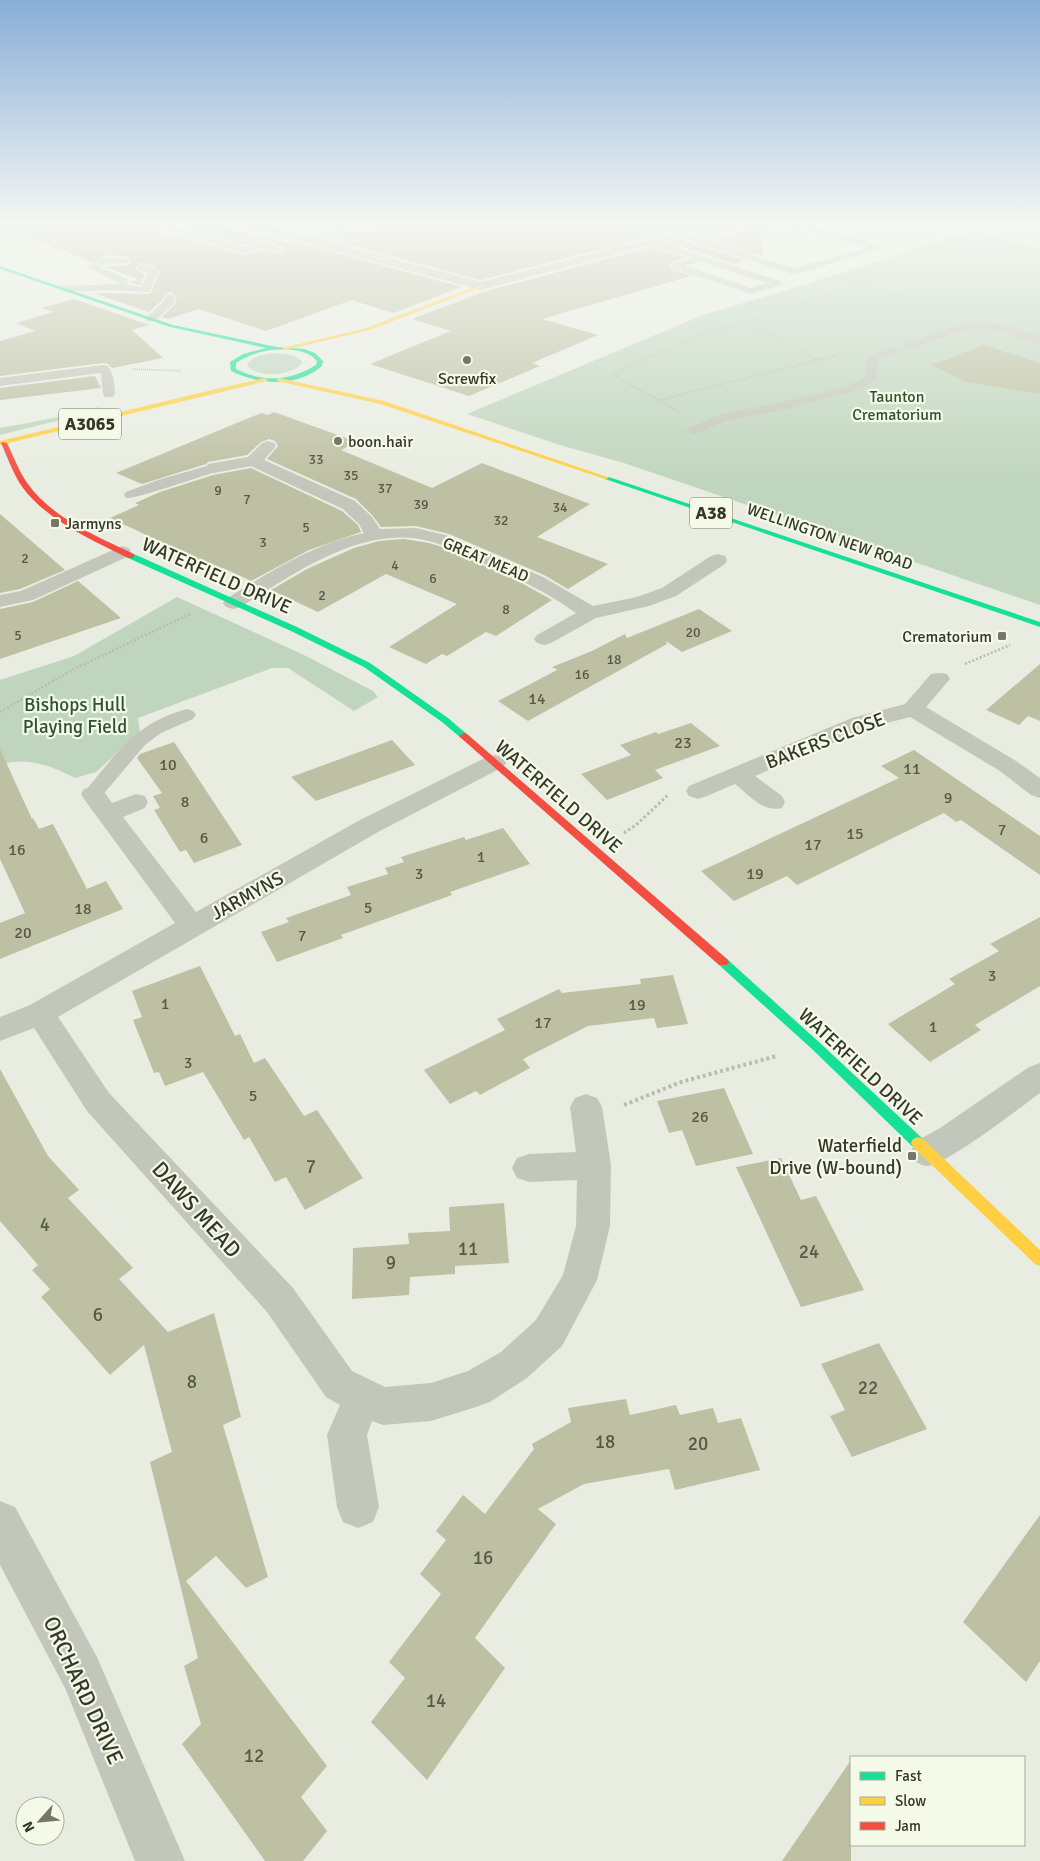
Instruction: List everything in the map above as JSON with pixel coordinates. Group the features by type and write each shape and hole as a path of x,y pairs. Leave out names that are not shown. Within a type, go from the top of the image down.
{"main road":[{"name":"A38","path":"124,310 172,326 310,352 318,356 328,374"},
{"path":"281,348 368,329 418,310"},
{"name":"A38","path":"172,326 213,347"},
{"path":"341,346 368,329"},
{"name":"A38","path":"281,348 249,352 229,363 233,370 240,375 265,380 279,380 308,374 322,361"},
{"name":"A3065","path":"174,399 207,379"},
{"name":"A3065","path":"2,443 87,424 223,387 265,380"},
{"name":"WELLINGTON NEW ROAD","path":"279,380 382,402 1040,625"},
{"name":"WELLINGTON NEW ROAD","path":"348,383 382,402"},
{"name":"WATERFIELD DRIVE","path":"2,443 28,489 52,511 122,552 229,601 294,628 368,665 445,720 708,949 816,1046 1040,1259"}],"street":[{"path":"0,382 76,367 103,369"},
{"path":"253,461 268,446"},
{"path":"214,468 253,461 349,505 366,521 374,535"},
{"name":"GREAT MEAD","path":"229,601 337,546 374,535 428,536 453,543 564,594 590,613"},
{"path":"0,601 26,596 122,552"},
{"path":"544,639 590,613 642,602 682,585 718,560"},
{"path":"660,577 682,585"},
{"path":"939,679 913,709 1008,766 1040,790"},
{"name":"BAKERS CLOSE","path":"698,791 860,723 913,709"},
{"name":"JARMYNS","path":"0,1029 40,1012 368,826 494,762"},
{"name":"BAKERS CLOSE","path":"738,775 773,802"},
{"path":"100,804 136,802"},
{"path":"100,804 192,926"},
{"name":"DAWS MEAD","path":"40,1012 98,1102 280,1300 339,1384 383,1406 431,1402 476,1388 514,1365 549,1333 579,1280 594,1226 594,1164 587,1113"},
{"path":"926,1152 951,1138 1040,1076"},
{"path":"528,1168 594,1164"},
{"path":"358,1507 348,1436 362,1395"},
{"name":"ORCHARD DRIVE","path":"0,1522 81,1673 160,1861"}],"lane":[{"path":"151,319 161,310"},
{"path":"909,346 969,326 982,325 994,326 1040,341"},
{"path":"693,431 722,418 784,406 857,386 870,380 872,372 871,362 874,357 893,351"},
{"path":"103,369 107,374 109,394"},
{"path":"131,496 166,482 214,468"},
{"path":"100,804 138,741 154,728 187,715"}],"path":[{"path":"693,431 684,415 622,380 614,373 712,330 744,323 783,310"},
{"path":"944,310 964,316 982,325"},
{"path":"744,323 819,360"},
{"path":"660,400 854,350"},
{"path":"0,712 99,657 229,601"},
{"path":"939,679 943,672 1016,643"},
{"path":"592,849 636,825 671,792 698,791"},
{"path":"587,1113 682,1082 816,1046"}],"green space":[{"name":"Taunton Crematorium","path":"720,310 1040,310 1040,605 624,463 563,446 467,414 703,315"},
{"path":"276,353 292,355 301,360 302,363 291,371 274,374 258,372 247,365 256,357"},
{"path":"100,407 97,411 0,435 0,428"},
{"name":"Bishops Hull Playing Field","path":"177,597 304,655 373,691 378,697 354,711 288,668 272,668 138,718 140,732 96,772 75,778 48,766 29,762 10,762 0,765 0,680 74,656"}],"building":[{"path":"47,310 105,310 149,325 132,330 163,358 112,368 108,364 103,363 0,376 0,341 35,331 16,323 53,312"},
{"path":"169,310 196,310 168,319 162,317"},
{"path":"202,310 325,310 266,331"},
{"path":"383,310 401,310 393,313"},
{"path":"436,310 574,310 542,319 598,335 532,363 540,366 469,396 370,364 451,331 412,319"},
{"path":"984,345 1040,363 1040,394 966,382 932,365"},
{"path":"95,376 101,388 0,400 0,388"},
{"path":"274,412 357,442 341,450 432,488 482,463 590,504 537,537 608,564 568,589 544,575 449,534 416,526 381,527 356,499 267,459 278,446 275,441 269,439 261,442 247,455 208,462 142,484 116,473 261,413 268,415"},
{"path":"251,468 342,511 358,525 361,532 309,550 251,581 223,568 215,572 177,555 183,552 110,518 139,505 135,503 160,492 213,475"},
{"path":"0,514 65,570 20,589 0,593"},
{"path":"404,539 442,547 518,581 552,600 496,636 486,632 447,656 442,654 426,664 389,647 457,604 386,574 318,612 271,590 307,569 354,548 379,541"},
{"path":"78,581 121,618 0,659 0,609 33,602"},
{"path":"699,609 732,631 682,652 666,641 667,644 528,721 498,701 557,670 552,667 592,651 625,634 627,638"},
{"path":"1040,664 1040,721 1028,716 1019,725 986,710"},
{"path":"691,723 720,746 655,770 663,778 607,800 581,774 631,755 620,745 656,732 658,734"},
{"path":"392,740 415,765 316,801 291,777"},
{"path":"174,742 242,845 194,863 186,850 180,852 154,810 160,808 153,796 162,793 137,758 140,754"},
{"path":"0,749 32,819 39,829 53,824 87,889 106,881 123,909 0,959 0,923 25,913 0,859"},
{"path":"914,750 1040,836 1040,875 961,820 956,822 944,813 797,885 787,876 734,901 701,871 899,778 881,766"},
{"path":"503,828 530,864 450,892 452,895 341,935 343,938 277,962 261,932 289,922 286,918 351,895 347,887 388,874 385,868 404,862 401,857 464,837 466,840"},
{"path":"1040,917 1040,986 975,1025 981,1030 930,1062 888,1024 955,984 949,979 999,951 990,944"},
{"path":"200,966 235,1036 240,1034 254,1063 265,1058 304,1116 317,1110 363,1178 305,1210 286,1177 275,1182 249,1137 244,1140 203,1072 165,1086 159,1072 154,1073 133,1020 142,1017 132,991"},
{"path":"673,975 688,1024 657,1028 654,1018 588,1026 523,1059 530,1068 480,1095 476,1091 450,1104 424,1070 505,1030 497,1019 559,989 562,993 641,984 640,979"},
{"path":"0,1069 48,1156 79,1190 68,1198 133,1268 119,1279 168,1332 214,1313 241,1417 223,1425 268,1577 246,1588 216,1556 186,1581 327,1766 301,1797 327,1831 303,1861 265,1861 182,1744 201,1724 184,1666 198,1658 150,1462 172,1452 144,1345 110,1375 41,1297 50,1289 32,1270 38,1265 0,1221"},
{"path":"724,1088 753,1154 696,1166 682,1130 669,1133 657,1101"},
{"path":"781,1158 801,1200 816,1196 864,1290 801,1307 736,1167"},
{"path":"504,1203 509,1263 455,1266 455,1274 410,1277 409,1295 352,1299 353,1248 409,1244 408,1233 450,1231 449,1207"},
{"path":"879,1343 927,1429 852,1457 830,1416 845,1410 821,1364"},
{"path":"626,1399 630,1415 676,1405 680,1415 713,1408 718,1423 741,1418 760,1470 675,1490 669,1469 584,1484 538,1509 556,1524 475,1638 505,1668 427,1780 371,1722 405,1678 389,1662 441,1594 420,1574 446,1540 436,1531 463,1495 485,1514 534,1449 532,1444 571,1422 568,1408"},
{"path":"1040,1515 1040,1661 1026,1682 963,1622"},
{"path":"850,1761 851,1861 782,1861"}],"traffic: fast":[{"path":"125,310 172,326 276,348"},
{"path":"285,348 304,350 313,354 320,361 319,366 299,376 277,381 255,379 233,370 233,362 245,355 264,350 285,348"},
{"path":"607,478 1040,625"},
{"path":"131,556 294,629 367,665 445,720 464,736"},
{"path":"723,962 816,1046 918,1143"}],"traffic: slow":[{"path":"285,348 368,329 418,310"},
{"path":"0,443 199,394 265,380"},
{"path":"279,380 382,402 607,478"},
{"path":"918,1143 1040,1259"}],"traffic: jam":[{"path":"4,443 20,478 36,498 61,518 131,556"},
{"path":"464,736 723,962"}],"place":[{"name":"Screwfix","path":"467,360"},
{"name":"boon.hair","path":"338,441"},
{"name":"Jarmyns","path":"55,523"},
{"name":"Crematorium","path":"1002,636"},
{"name":"Waterfield Drive (W-bound)","path":"912,1156"}]}
